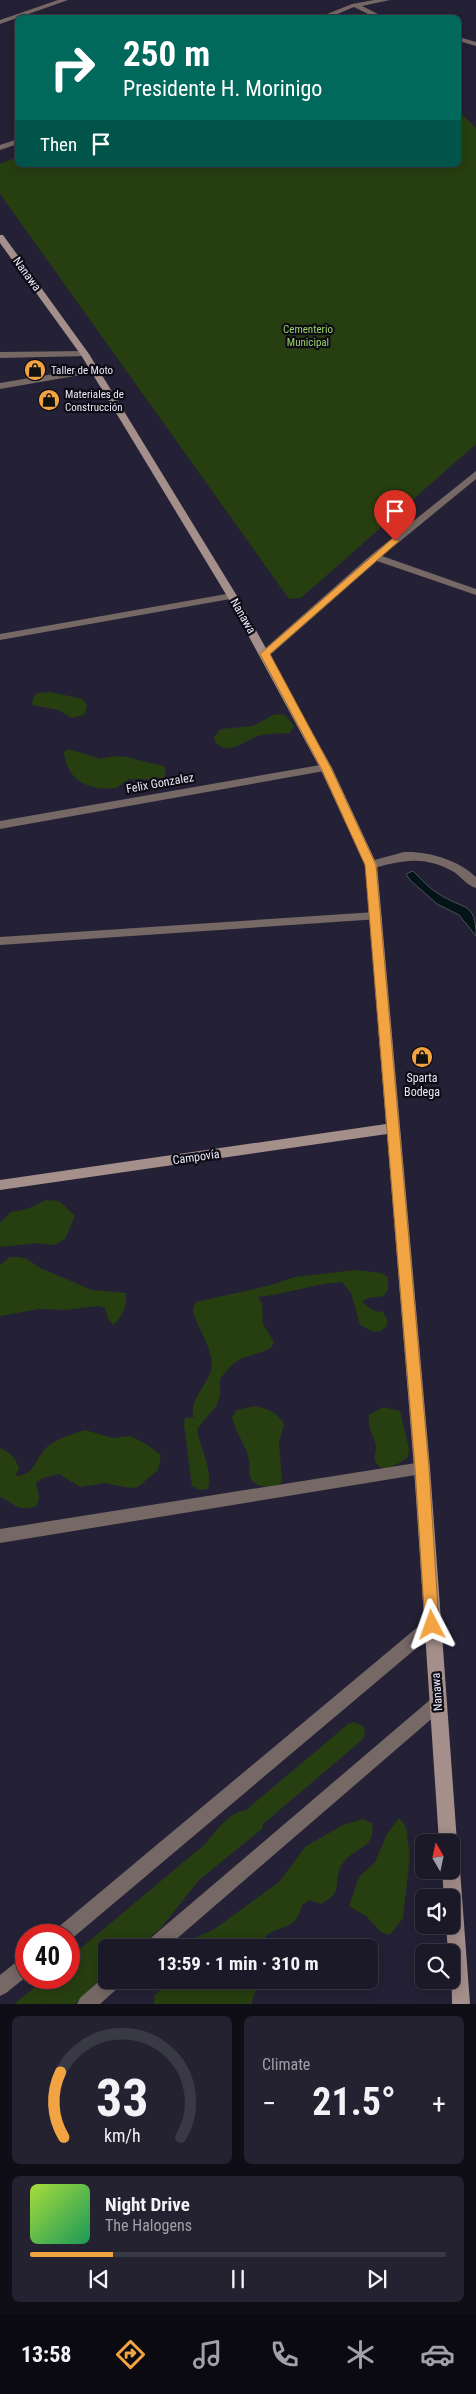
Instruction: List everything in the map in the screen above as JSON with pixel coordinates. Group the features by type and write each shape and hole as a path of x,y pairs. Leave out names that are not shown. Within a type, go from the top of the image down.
{"street":[{"path":"22,15 65,0"},
{"path":"327,15 355,3 387,0"},
{"path":"355,3 377,15"},
{"path":"0,18 8,20"},
{"path":"0,22 15,18"},
{"path":"461,40 476,44"},
{"path":"0,148 15,142"},
{"name":"Nanawa","path":"0,238 85,354 232,596 326,768 371,865 422,1468 447,1834"},
{"path":"0,355 85,354"},
{"path":"0,386 95,370"},
{"path":"264,654 375,557 476,474"},
{"path":"375,557 476,592"},
{"path":"0,637 232,596"},
{"name":"Felix Gonzalez","path":"0,825 326,768"},
{"path":"371,865 408,856 429,858 449,865 476,884"},
{"path":"0,941 375,916"},
{"name":"Campovía","path":"0,1186 392,1128"},
{"path":"0,1536 422,1468"},
{"path":"75,1924 432,1625"},
{"path":"163,1939 437,1704"},
{"path":"451,1879 461,2004"},
{"path":"0,1987 15,1974"},
{"path":"86,2004 104,1989"}],"green space":[{"name":"Cementerio Municipal","path":"461,113 476,128 476,444 301,598 289,599 0,194 0,164 15,158 15,167 461,167"},
{"path":"50,692 83,699 87,706 84,715 72,718 58,710 32,705 33,697 37,693"},
{"path":"280,714 286,716 294,726 290,733 262,735 226,748 215,742 214,737 221,729 253,726 273,715"},
{"path":"69,749 101,759 115,756 160,765 165,767 166,772 163,780 129,779 116,788 106,789 88,786 75,777 70,770 64,752"},
{"path":"46,1200 59,1201 75,1216 65,1239 54,1245 37,1243 0,1247 0,1223 11,1212 27,1209"},
{"path":"10,1257 27,1259 40,1268 92,1290 126,1293 126,1302 122,1315 113,1325 108,1319 105,1308 98,1306 65,1310 39,1309 0,1316 0,1265"},
{"path":"356,1270 381,1273 388,1277 388,1290 383,1296 368,1298 362,1302 374,1311 383,1312 387,1319 387,1326 381,1331 374,1332 360,1325 351,1293 342,1282 258,1297 262,1303 263,1324 274,1342 271,1348 242,1358 227,1370 220,1379 220,1394 217,1405 197,1429 208,1466 208,1489 200,1490 192,1486 184,1425 185,1418 194,1417 193,1406 209,1375 212,1364 209,1350 194,1315 193,1308 196,1302 271,1285 295,1277"},
{"path":"255,1406 271,1411 284,1424 279,1443 282,1481 278,1487 257,1485 250,1477 246,1450 233,1422 232,1417 237,1410"},
{"path":"383,1407 400,1411 409,1449 408,1457 396,1465 386,1468 378,1465 375,1460 376,1445 369,1420 369,1415"},
{"path":"85,1430 113,1438 130,1436 146,1444 161,1455 158,1470 138,1487 130,1488 105,1483 80,1487 59,1474 43,1478 36,1483 39,1498 37,1506 30,1508 20,1508 0,1497 0,1448 15,1459 19,1469 15,1476 22,1475 31,1469 44,1450 52,1443"},
{"path":"354,1722 364,1727 365,1734 362,1740 262,1825 263,1828 199,1880 160,1929 147,1939 98,1939 98,1981 75,2004 14,2004 32,1989 80,1989 80,1949 205,1844 228,1819 246,1810 348,1724"},
{"path":"399,1818 406,1827 410,1856 403,1918 390,1935 381,1932 366,1916 349,1906 359,1877 375,1862 387,1834"},
{"path":"363,1819 372,1823 371,1838 364,1847 353,1853 343,1863 338,1875 336,1891 328,1900 320,1904 310,1900 302,1905 296,1919 292,1923 272,1932 266,1936 265,1939 192,1939 213,1930 279,1882 306,1846 343,1825"},
{"path":"161,1989 256,1989 251,2004 154,2004 154,1996"}],"shaded area":[{"path":"413,871 436,892 471,912 474,917 476,936 459,915 437,904 410,880 406,874"}],"place":[{"name":"Taller de Moto","path":"35,370"},
{"name":"Materiales de Construcción","path":"49,400"},
{"name":"Sparta Bodega","path":"422,1057"}],"route":[{"path":"395,541 264,654 326,768 371,865 422,1468 432,1625"}]}
